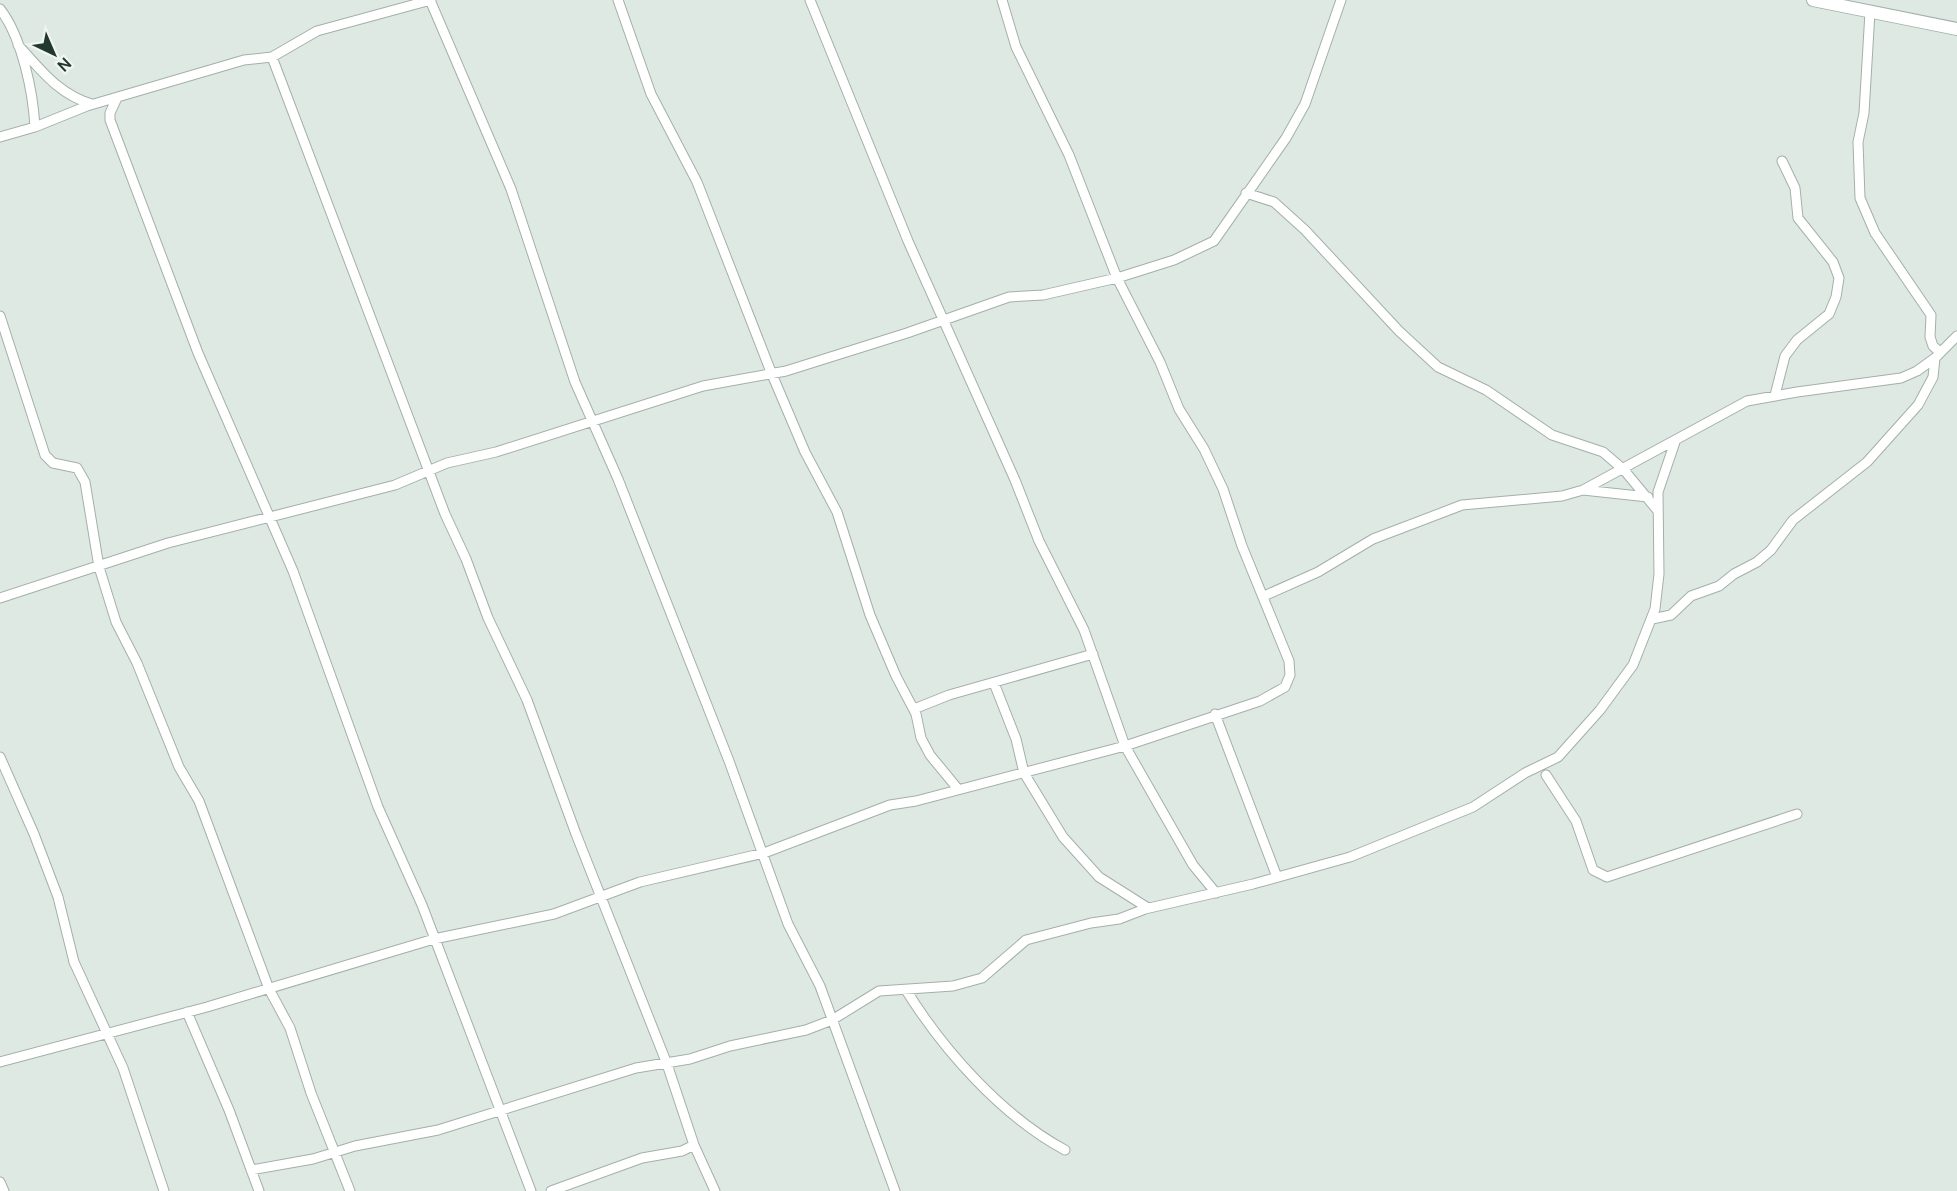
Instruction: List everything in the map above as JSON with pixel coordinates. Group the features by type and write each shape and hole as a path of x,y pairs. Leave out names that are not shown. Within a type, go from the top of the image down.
{"main road":[{"path":"1813,0 1957,29"}],"street":[{"path":"0,137 35,127 94,105 244,60 272,57 317,31 431,0 511,189 575,382 594,422 764,853 788,924 808,960 832,1020 895,1191"},
{"path":"618,0 651,94 696,182 805,452 837,512 878,635 914,709 925,747 958,789"},
{"path":"810,0 908,241 945,319 1036,533 1069,595 1093,654 1125,746 1193,865 1216,893"},
{"path":"0,1062 269,989 434,939 554,914 640,882 764,853 890,805 1125,746 1272,696 1285,687 1289,680 1289,662 1242,546 1223,489 1204,449 1179,409 1164,370 1117,278 1069,154 1016,47 1002,0"},
{"path":"0,598 168,543 395,485 428,470 489,454 704,386 826,359 1009,297 1033,297 1117,278 1174,260 1214,241 1286,138 1305,104 1341,0"},
{"path":"0,9 16,43 33,97 35,127"},
{"path":"1652,619 1671,615 1691,596 1719,586 1734,574 1757,562 1771,550 1793,520 1867,462 1918,405 1933,377 1937,355 1930,337 1932,315 1875,233 1860,198 1858,142 1864,113 1870,12"},
{"path":"16,43 69,96 110,113 195,346 267,517 293,571 374,796 434,939 531,1191"},
{"path":"272,57 428,470 488,618 527,700 667,1064 694,1145 715,1191"},
{"path":"110,113 116,100"},
{"path":"1775,395 1785,356 1797,340 1829,314 1839,284 1839,274 1833,262 1798,218 1794,188 1782,161"},
{"path":"1246,194 1274,202 1305,230 1399,331 1437,368 1486,390 1552,435 1603,452 1624,470 1658,511"},
{"path":"0,316 45,455 53,462 76,468 85,482 99,567 120,632 137,663 179,767 199,801 269,989 290,1028 334,1153 350,1191"},
{"path":"1264,596 1318,572 1373,539 1462,505 1562,496 1583,490 1747,402 1775,395 1900,378 1917,371 1957,336"},
{"path":"251,1170 334,1153 501,1112 559,1090 583,1086 636,1068 667,1064 806,1030 832,1020 875,992 953,986 982,978 1026,940 1091,922 1119,919 1149,908 1216,893 1350,857 1473,807 1525,773 1558,757 1600,710 1633,665 1652,619 1657,597 1658,511 1661,478 1675,442"},
{"path":"1583,490 1648,497"},
{"path":"914,709 949,695 1093,654"},
{"path":"994,683 1016,739 1024,773 1063,837 1089,866 1115,888 1149,908"},
{"path":"1215,714 1277,877"},
{"path":"0,757 34,834 57,897 74,962 108,1032 127,1078 164,1191"},
{"path":"1546,775 1576,821 1593,870 1607,877 1797,814"},
{"path":"906,990 935,1036 958,1060 1036,1133 1065,1150"},
{"path":"187,1012 229,1110 259,1191"},
{"path":"551,1191 642,1158 680,1152 694,1145"},
{"path":"0,1182 4,1191"}]}
